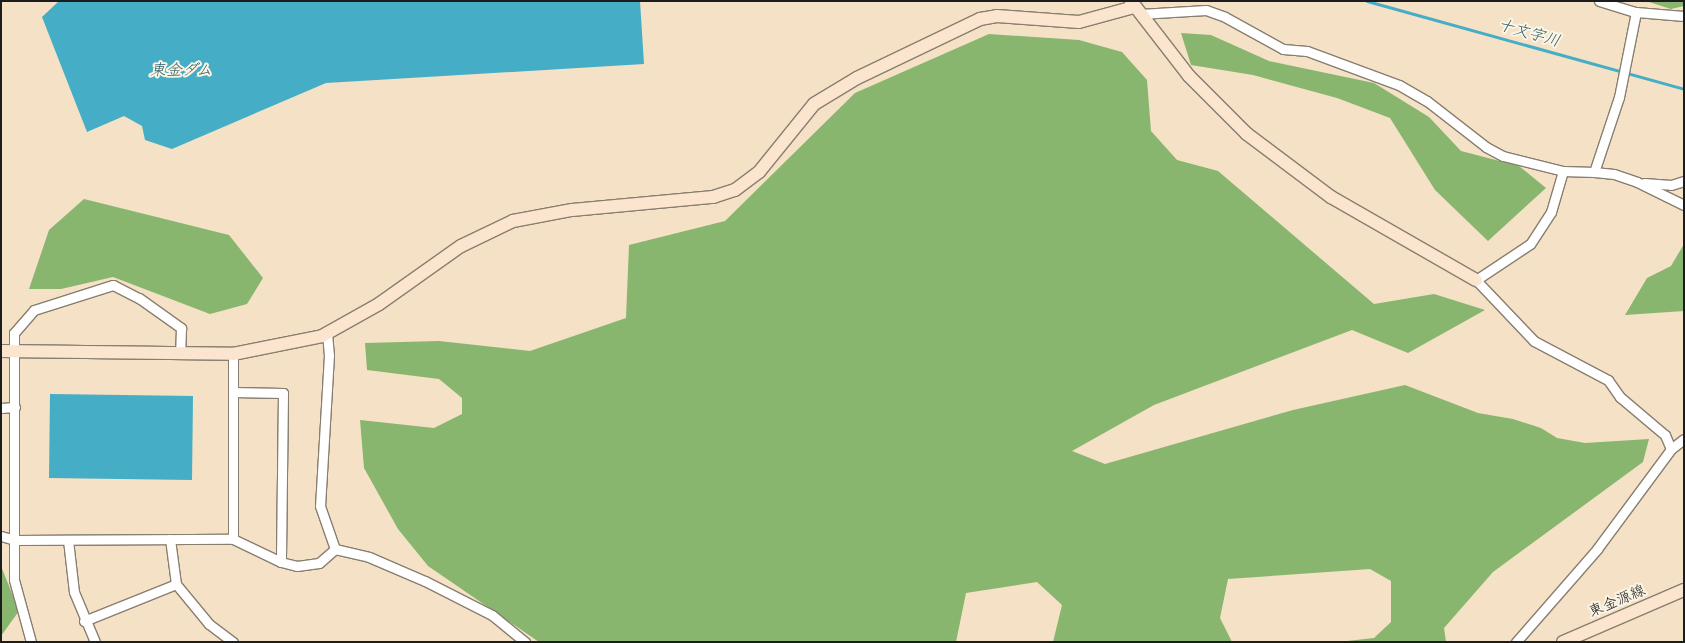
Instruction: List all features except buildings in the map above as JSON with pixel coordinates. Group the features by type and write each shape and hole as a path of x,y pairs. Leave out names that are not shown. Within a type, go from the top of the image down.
{"street":[{"path":"1599,1 1612,3 1636,12 1684,16"},
{"path":"1135,8 1189,76 1247,134 1331,198 1476,280 1534,341 1608,380 1620,397 1665,435 1671,449"},
{"path":"1,352 180,351 234,354 327,333 380,304 461,246 513,221 572,210 713,197 735,190 759,172 814,104 827,95 980,20 997,16 1079,22 1135,8 1206,10 1225,17 1283,49 1307,51 1399,85 1427,101 1486,147 1503,156 1563,171 1614,174 1637,182 1684,205"},
{"path":"1594,172 1619,97 1636,12"},
{"path":"1476,280 1530,244 1551,212 1563,171"},
{"path":"1637,182 1671,185 1684,180"},
{"path":"31,642 14,580 14,333 34,310 113,285 139,298 181,328 180,351"},
{"path":"327,333 330,355 320,506 335,550"},
{"path":"233,539 234,354"},
{"path":"233,392 284,393 280,562"},
{"path":"1,408 15,407"},
{"path":"1516,642 1597,549 1671,449 1684,439"},
{"path":"1,536 15,540 233,539 280,562 297,566 319,563 335,550"},
{"path":"68,540 74,592 84,621 95,642"},
{"path":"170,540 176,584 209,624 233,642"},
{"path":"335,550 369,557 425,581 492,615 525,642"},
{"path":"84,621 176,584"},
{"name":"東金源線","path":"1563,642 1684,590"}],"green space":[{"path":"1646,1 1684,1 1684,6 1671,9"},
{"path":"1181,33 1211,35 1269,61 1374,83 1429,117 1461,151 1519,166 1546,188 1488,241 1435,190 1390,118 1337,98 1253,75 1191,65"},
{"path":"989,34 1079,40 1122,52 1147,80 1151,131 1177,160 1218,171 1374,304 1434,294 1485,310 1408,353 1352,330 1154,405 1072,451 1105,464 1293,410 1405,385 1478,413 1513,419 1541,428 1557,438 1585,443 1649,439 1643,462 1493,572 1444,628 1446,642 1338,642 1374,638 1391,622 1391,581 1370,569 1228,579 1220,618 1232,642 1053,642 1062,605 1037,582 966,593 956,642 539,642 428,566 398,529 364,468 360,420 434,428 462,414 462,398 439,379 367,370 365,343 439,341 530,351 626,318 629,245 725,221 855,93"},
{"path":"84,199 229,235 263,278 247,304 210,314 113,277 61,289 29,289 49,230"},
{"path":"1684,244 1684,311 1625,315 1647,278 1671,266"},
{"path":"1,566 19,611 1,636"}],"water":[{"name":"東金ダム","path":"59,1 640,1 644,64 326,83 172,149 145,140 142,126 124,116 87,132 42,17"},
{"path":"50,394 193,396 192,480 49,478"}],"waterway":[{"name":"十文字川","path":"1367,1 1684,89"}]}
